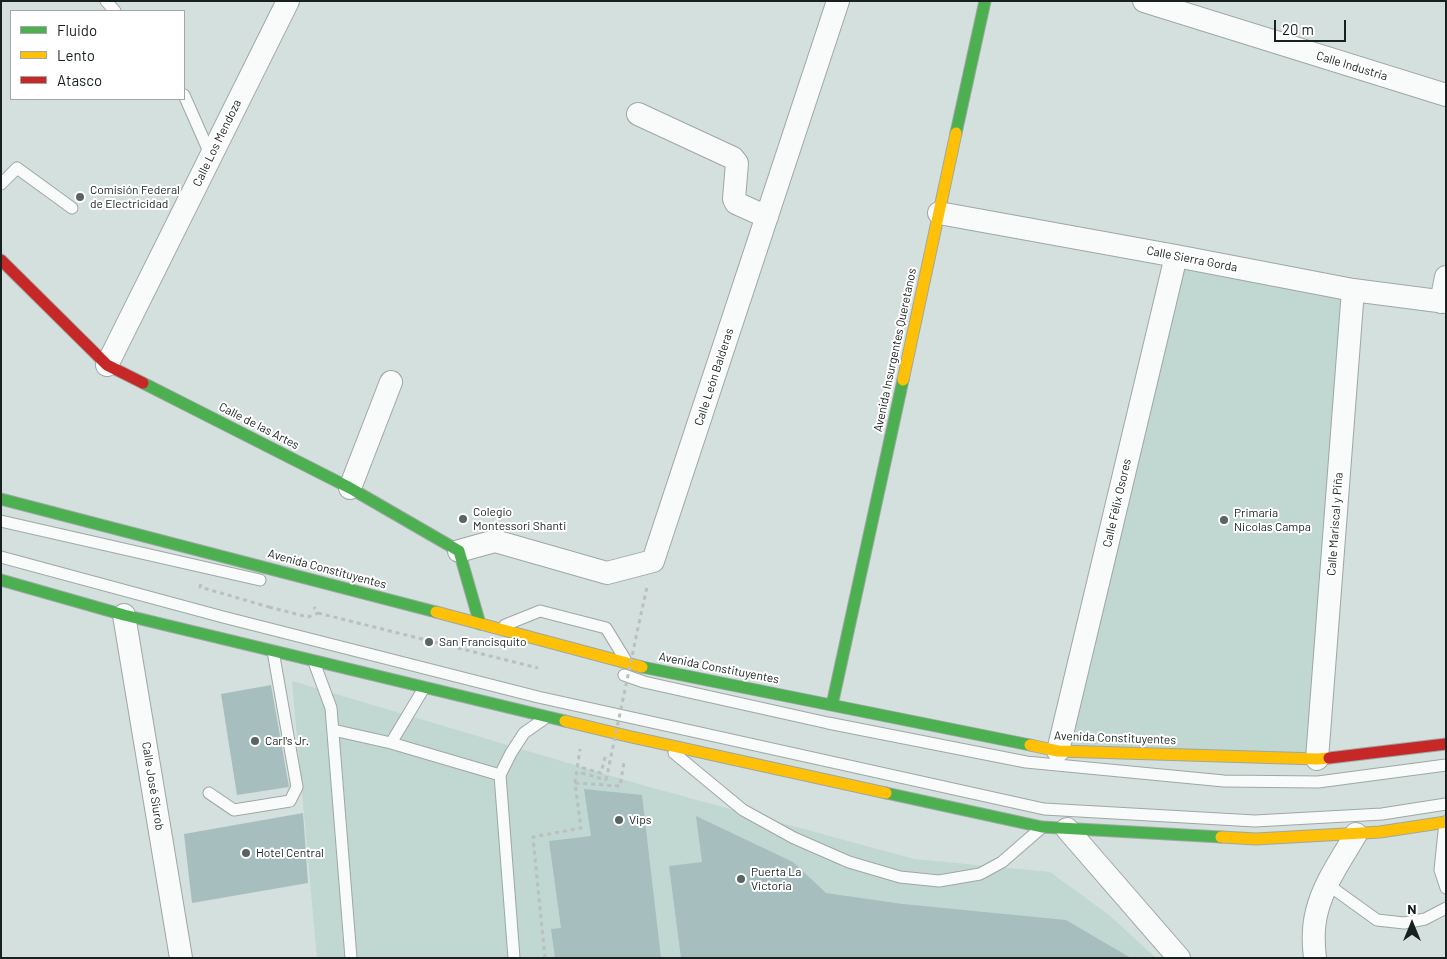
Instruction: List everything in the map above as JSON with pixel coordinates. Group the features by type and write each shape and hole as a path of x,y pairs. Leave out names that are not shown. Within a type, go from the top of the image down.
{"main road":[{"name":"Avenida Insurgentes Queretanos","path":"832,705 985,1"},
{"name":"Calle de las Artes","path":"1,260 107,365 350,488 460,551"},
{"name":"Avenida Constituyentes","path":"1,499 499,628 628,664 1058,751 1317,759 1446,744"},
{"path":"460,551 480,624"},
{"path":"1,580 124,615 424,688 627,736 1042,827 1256,839 1380,832 1445,822"}],"street":[{"name":"Calle Los Mendoza","path":"107,365 288,1"},
{"name":"Calle León Balderas","path":"460,551 495,541 607,573 653,561 838,1"},
{"name":"Calle Industria","path":"1144,1 1446,95"},
{"path":"638,114 733,158 737,163 734,199 736,203 767,217"},
{"name":"Calle Sierra Gorda","path":"939,213 1353,290 1443,302"},
{"name":"Calle Félix Osores","path":"1058,751 1176,256"},
{"path":"1443,302 1446,277"},
{"name":"Calle Mariscal y Piña","path":"1317,759 1353,290"},
{"path":"350,488 392,382"},
{"name":"Calle José Siurob","path":"124,615 181,958"},
{"path":"1067,829 1178,958"},
{"path":"1315,958 1313,941 1317,911 1327,884 1356,834"}],"lane":[{"path":"185,97 211,156"},
{"path":"1,184 18,168 72,208"},
{"path":"1,521 268,582"},
{"path":"1,557 282,632 538,697 1044,809 1255,821 1382,814 1446,804"},
{"path":"325,595 497,635 589,664"},
{"path":"499,628 540,611 574,619 606,628 628,664"},
{"path":"209,793 234,810 290,801 297,788 273,650"},
{"path":"313,660 331,708 352,958"},
{"path":"617,673 644,682 828,723 1026,762 1224,781 1318,782 1446,765"},
{"path":"391,743 424,688"},
{"path":"828,723 832,705"},
{"path":"514,958 500,776 511,753 524,733 547,716"},
{"path":"333,730 391,743 500,776"},
{"path":"664,744 743,810 794,838 849,862 900,877 939,880 980,874 1002,862 1042,827"},
{"path":"1445,822 1440,870 1446,888"},
{"path":"1327,884 1377,920 1404,924 1425,919 1446,908"}],"path":[{"path":"202,580 200,587 308,617"},
{"path":"601,773 583,768 582,773 606,780 647,586"},
{"path":"269,607 282,632"},
{"path":"318,613 539,668"},
{"path":"545,958 533,837 581,828 576,784 578,758 585,726"},
{"path":"576,784 620,786 627,736"}],"shaded area":[{"name":"Primaria Nicolas Campa","path":"1176,256 1353,290 1317,759 1058,751"},
{"path":"292,681 642,785 914,859 1050,872 1109,915 1156,958 317,958"}],"building":[{"name":"Carl's Jr.","path":"271,685 289,787 237,795 221,694"},
{"path":"584,789 642,795 661,958 555,958 551,929 561,928 549,841 591,836"},
{"name":"Hotel Central","path":"303,813 308,883 192,903 184,834"},
{"name":"Puerta La Victoria","path":"696,816 793,862 826,893 903,904 1066,920 1131,958 681,958 669,866 702,862"}],"traffic: fast":[{"path":"956,133 985,1"},
{"path":"832,705 903,380"},
{"path":"143,383 350,488 459,551 480,624"},
{"path":"1,499 436,612"},
{"path":"1,580 124,615 565,721"},
{"path":"642,667 1030,745"},
{"path":"886,793 1042,827 1221,837"}],"traffic: slow":[{"path":"903,380 956,133"},
{"path":"436,612 642,667"},
{"path":"565,721 886,793"},
{"path":"1030,745 1058,751 1329,758"},
{"path":"1221,837 1256,839 1380,832 1446,822"}],"traffic: jam":[{"path":"1,260 107,365 143,383"},
{"path":"1329,758 1446,744"}],"place":[{"name":"Comisión Federal de Electricidad","path":"80,197"},
{"name":"Colegio Montessori Shanti","path":"463,519"},
{"name":"Primaria Nicolas Campa","path":"1224,520"},
{"name":"San Francisquito","path":"429,642"},
{"name":"Carl's Jr.","path":"255,741"},
{"name":"Vips","path":"619,820"},
{"name":"Hotel Central","path":"246,853"},
{"name":"Puerta La Victoria","path":"741,879"}]}
